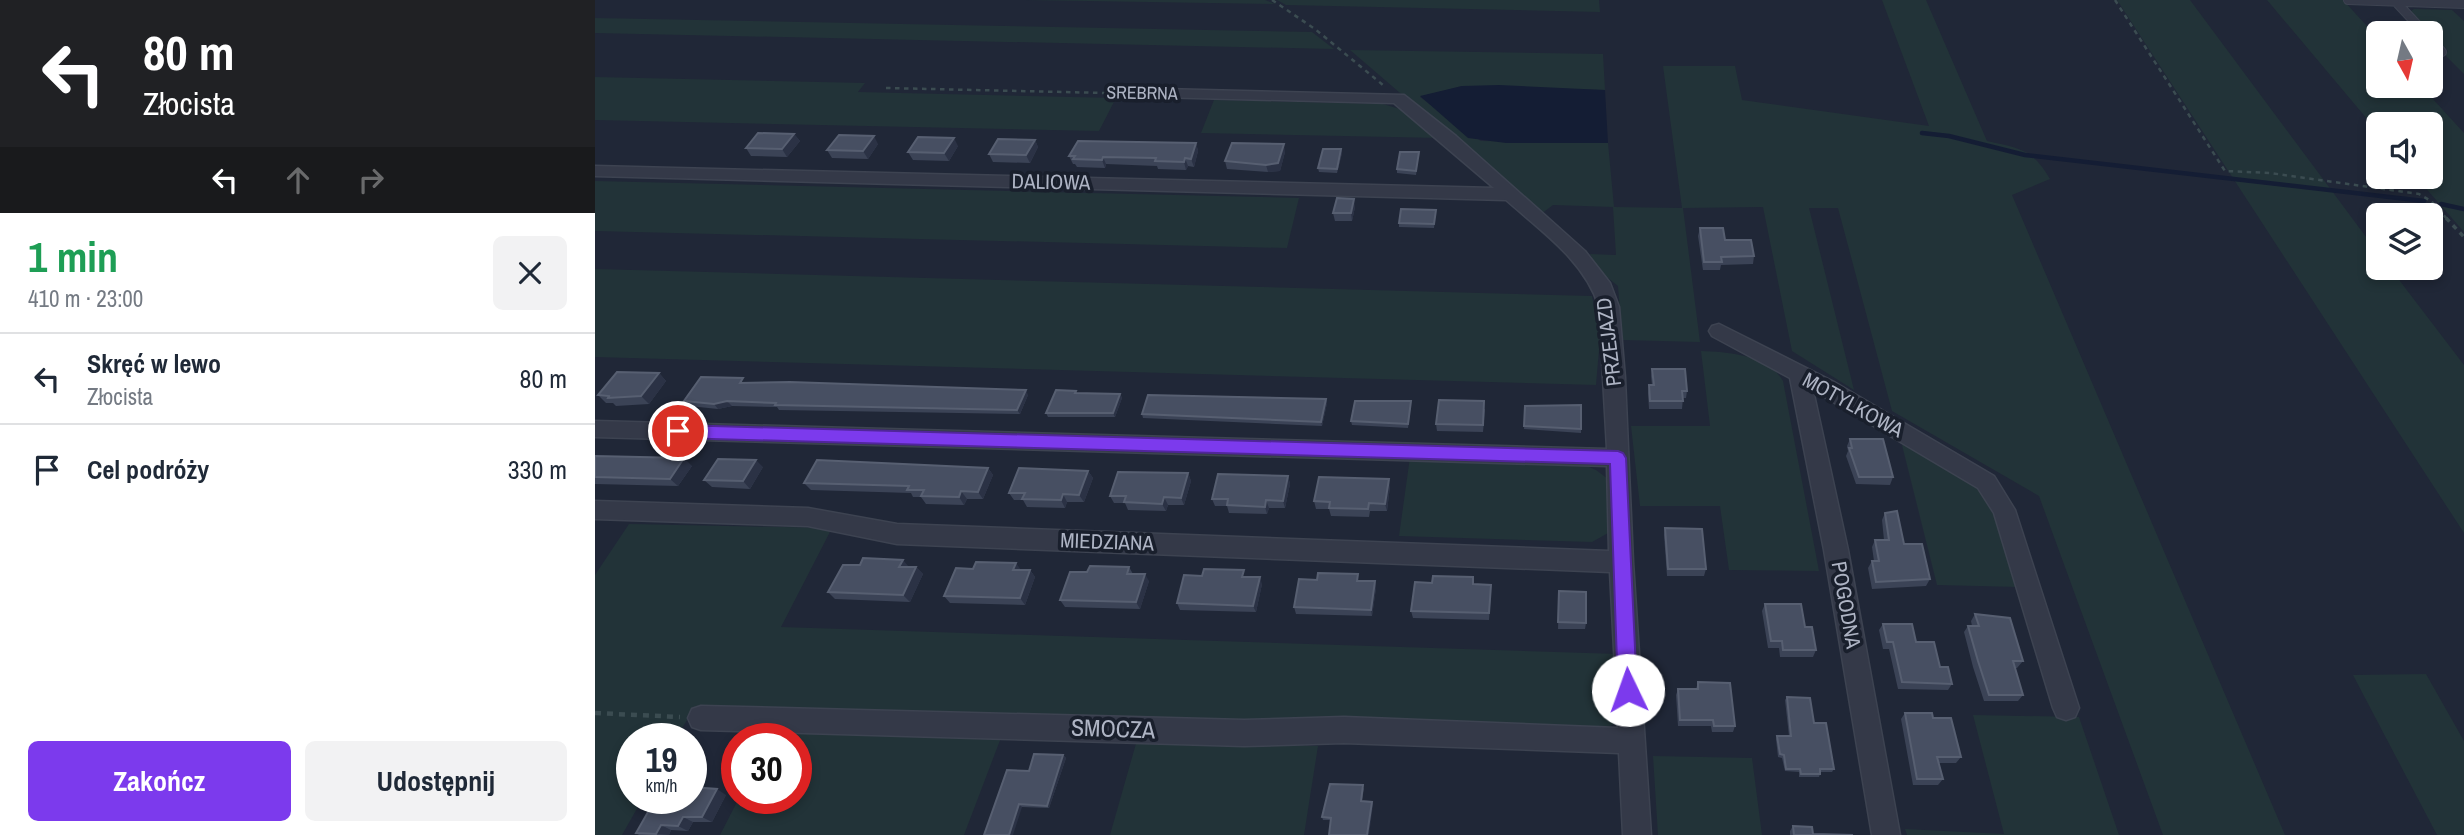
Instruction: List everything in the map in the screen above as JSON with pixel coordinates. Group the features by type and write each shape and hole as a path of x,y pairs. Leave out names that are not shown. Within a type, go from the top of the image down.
{"street":[{"name":"SREBRNA","path":"1123,93 1398,98"},
{"name":"PRZEJAZD","path":"1398,98 1450,140 1579,256 1603,288 1610,314 1630,741 1637,835"},
{"name":"DALIOWA","path":"595,171 1507,194"},
{"name":"MOTYLKOWA","path":"1719,331 1826,387 1986,482 2004,510 2066,708"},
{"name":"POGODNA","path":"1800,375 1836,550 1886,835"},
{"path":"595,429 1618,458"},
{"name":"MIEDZIANA","path":"595,510 808,517 897,534 1621,562"},
{"name":"SMOCZA","path":"701,718 1244,733 1344,730 1630,741"}],"lane":[{"path":"2348,1 2464,4"},
{"path":"2396,2 2414,21"}],"path":[{"path":"1272,0 1315,29 1398,98"},
{"path":"2115,0 2225,171 2270,173 2419,194 2438,208 2464,237"},
{"name":"SREBRNA","path":"886,88 1123,93"},
{"path":"595,713 701,718"}],"shaded area":[{"path":"1025,0 1265,0 1275,4"},
{"path":"1277,0 1599,0 1600,12 1286,5"},
{"path":"1882,0 1926,0 1987,141 2024,151 2037,161 2050,179 2012,195 2285,835 2163,835 2039,496 1892,411 1838,208 1809,208 1854,390 1792,351 1763,207 1683,208 1700,342 1622,340 1618,286 1598,270 1590,254 1616,255 1613,207 1553,205 1541,214 1350,50 1603,54 1605,90 1462,86 1420,97 1481,141 1608,143 1614,207 1682,208 1663,66 1735,66 1742,100 1929,126"},
{"path":"2117,0 2190,0 2366,237 2366,280 2399,280 2464,365 2464,533"},
{"path":"2267,0 2343,0 2366,25 2366,98 2432,98 2464,133 2464,232 2443,208 2443,203 2439,203 2426,189 2443,189 2443,112 2366,112 2366,118"},
{"path":"2452,10 2464,21 2464,74 2445,55 2448,51 2443,46 2443,21 2420,21 2411,11"},
{"path":"595,18 1312,32 1334,49 595,33"},
{"path":"595,77 865,83 858,92 1116,98 1099,131 595,120"},
{"path":"1214,100 1383,104 1406,111 1440,138 1201,133"},
{"path":"595,181 1299,198 1287,248 595,231"},
{"path":"595,269 1592,296 1600,338 1596,385 595,357"},
{"path":"1701,351 1724,352 1758,360 1768,365 1783,381 1819,571 1729,570 1720,506 1640,506 1631,426 1710,426"},
{"path":"1907,440 1958,471 1982,490 1999,514 2019,587 1937,585 1902,445"},
{"path":"1410,457 1582,464 1608,479 1610,532 1592,542 1399,536"},
{"path":"629,524 832,528 781,627 1618,654 1619,715 1614,724 1605,729 1271,726 695,707 685,723 616,723 616,814 634,814 622,835 595,835 595,575"},
{"path":"2426,674 2464,741 2464,835 2437,835 2353,675"},
{"path":"1973,715 2079,717 2119,835 1907,835 1905,829 2004,834"},
{"path":"812,732 1002,735 964,835 720,835 731,814 812,814"},
{"path":"1137,740 1318,746 1304,835 1110,835"},
{"path":"1653,756 1752,758 1762,835 1658,835"}],"water":[{"path":"1462,86 1605,90 1608,143 1506,143 1468,138 1420,96"}],"building":[{"path":"758,133 794,134 782,149 746,148"},
{"path":"839,135 874,136 863,151 827,150"},
{"path":"918,137 954,138 944,153 908,152"},
{"path":"998,139 1035,140 1026,155 989,154"},
{"path":"1078,141 1196,143 1191,159 1185,158 1184,162 1155,161 1156,158 1073,159 1075,156 1069,156"},
{"path":"1232,143 1284,144 1278,163 1266,165 1225,161"},
{"path":"1323,149 1341,149 1337,169 1318,168"},
{"path":"1400,152 1419,152 1416,171 1397,169"},
{"path":"1337,198 1354,199 1351,213 1333,213"},
{"path":"1401,209 1436,210 1434,224 1399,223"},
{"path":"1700,228 1723,228 1725,240 1751,240 1754,256 1721,257 1722,262 1704,262"},
{"path":"1652,369 1685,369 1687,391 1682,391 1683,401 1650,401 1649,385 1654,385"},
{"path":"617,372 659,373 641,396 608,398 609,396 598,395"},
{"path":"701,377 743,378 740,383 790,382 1026,390 1017,410 775,405 776,403 727,401 714,404 684,401"},
{"path":"1056,390 1120,394 1113,413 1046,413"},
{"path":"1148,395 1326,399 1321,422 1142,414"},
{"path":"1439,400 1484,401 1483,425 1436,424"},
{"path":"1355,401 1411,401 1408,424 1351,421"},
{"path":"1581,405 1581,429 1524,426 1525,406"},
{"path":"1850,439 1883,439 1893,477 1859,477 1849,448 1852,448"},
{"path":"595,456 684,458 670,479 595,477"},
{"path":"718,459 756,460 743,481 704,480"},
{"path":"817,460 988,468 978,492 961,491 959,497 921,496 924,490 907,490 909,486 804,483"},
{"path":"1019,468 1088,471 1079,495 1063,494 1061,500 1022,499 1025,493 1009,493"},
{"path":"1118,472 1188,473 1181,498 1164,497 1162,504 1124,502 1126,496 1110,496"},
{"path":"1218,474 1288,476 1283,501 1266,500 1265,507 1227,505 1228,499 1212,499"},
{"path":"1319,477 1389,479 1385,504 1369,503 1368,509 1329,508 1330,502 1314,501"},
{"path":"1897,511 1904,544 1922,544 1930,579 1876,582 1872,561 1879,561 1875,540 1889,540 1885,513"},
{"path":"1665,528 1702,529 1706,569 1668,569"},
{"path":"863,558 903,560 899,567 916,567 903,595 828,592 843,565 860,565"},
{"path":"976,562 1016,563 1013,570 1030,570 1020,598 944,596 956,568 973,569"},
{"path":"1090,566 1129,567 1127,574 1145,574 1136,602 1060,600 1070,572 1087,572"},
{"path":"1204,569 1244,570 1242,577 1260,577 1253,606 1177,603 1184,575 1202,576"},
{"path":"1318,573 1358,574 1357,581 1375,581 1371,610 1294,607 1299,579 1317,580"},
{"path":"1433,576 1473,577 1473,584 1491,585 1489,613 1411,611 1415,582 1432,583"},
{"path":"1559,591 1586,592 1586,623 1558,622"},
{"path":"1765,604 1801,604 1805,627 1812,627 1816,650 1783,650 1782,641 1771,641"},
{"path":"1975,614 2010,618 2023,661 2013,661 2023,695 1989,695 1968,626 1979,626"},
{"path":"1883,624 1912,624 1916,642 1934,642 1940,667 1948,667 1952,684 1902,682 1893,642 1887,642"},
{"path":"1698,682 1730,683 1735,726 1714,726 1713,720 1680,720 1678,689 1698,689"},
{"path":"1787,697 1810,698 1814,723 1826,723 1834,769 1820,769 1820,774 1801,774 1800,769 1786,769 1777,736 1791,736"},
{"path":"1905,713 1932,713 1933,718 1951,718 1961,757 1937,757 1943,779 1917,779"},
{"path":"1034,754 1063,755 1047,806 1019,804 1009,835 984,835 1007,770 1029,771"},
{"path":"1330,784 1363,785 1361,801 1372,802 1367,835 1329,835 1331,818 1322,817"},
{"path":"707,788 717,789 707,808"},
{"path":"647,814 704,814 702,817 683,817 678,826 661,825 656,834 636,833"},
{"path":"1793,826 1812,827 1813,834 1853,835 1794,835"}],"waterway":[{"path":"1922,133 1949,136 2025,155 2424,201"},
{"path":"2443,204 2464,209"}],"route":[{"path":"678,431 1618,458 1628,690"}]}
